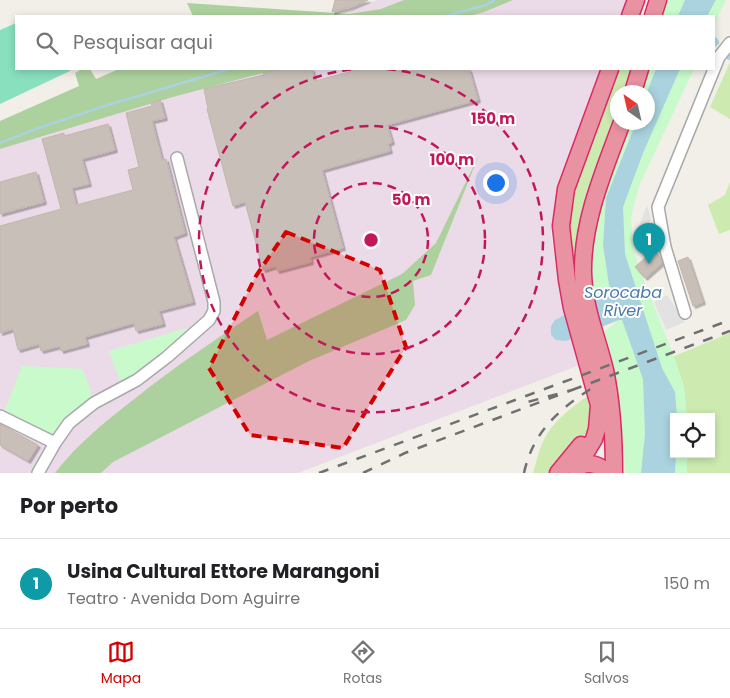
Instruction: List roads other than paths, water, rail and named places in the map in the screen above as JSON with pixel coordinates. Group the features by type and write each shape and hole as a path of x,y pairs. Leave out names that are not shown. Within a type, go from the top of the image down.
{"highway":[{"path":"630,15 636,0"},
{"path":"653,15 658,0"},
{"path":"577,469 594,439 597,429 599,405 588,339 579,303 567,280 561,226 566,189 610,70"},
{"path":"634,85 640,70"},
{"path":"579,303 588,223 599,185 619,130"},
{"path":"588,339 604,369 615,400 622,455 622,473"},
{"path":"604,369 614,436 614,473"},
{"path":"558,473 588,435 599,405"},
{"path":"577,469 587,463 596,464 608,473"}],"street":[{"path":"715,64 718,57 730,43"},
{"path":"685,313 665,247 658,207 713,70"},
{"path":"38,473 54,443 69,423 94,403 137,380 167,357 209,320 214,311 214,302 177,158"},
{"path":"0,416 54,443"}],"water":[{"path":"685,0 716,0 708,15 678,15"},
{"name":"Sorocaba River","path":"656,70 680,70 655,126 655,85 650,85"},
{"name":"Sorocaba River","path":"633,130 653,130 623,207 625,254 662,368 675,392 677,413 670,413 670,458 676,458 675,473 641,473 645,434 643,379 622,320 566,341 556,340 551,335 551,326 555,320 610,291 603,245 606,198"}],"waterway":[{"path":"450,15 486,5 495,0"},
{"path":"0,143 108,105 226,70"}],"railway":[{"path":"319,473 730,320"},
{"path":"572,390 730,331"},
{"path":"524,473 528,458 549,423 568,405 592,388"},
{"path":"363,473 405,453 572,390 524,403"}],"place":[{"name":"Usina Cultural Ettore Marangoni","path":"649,264"}]}
